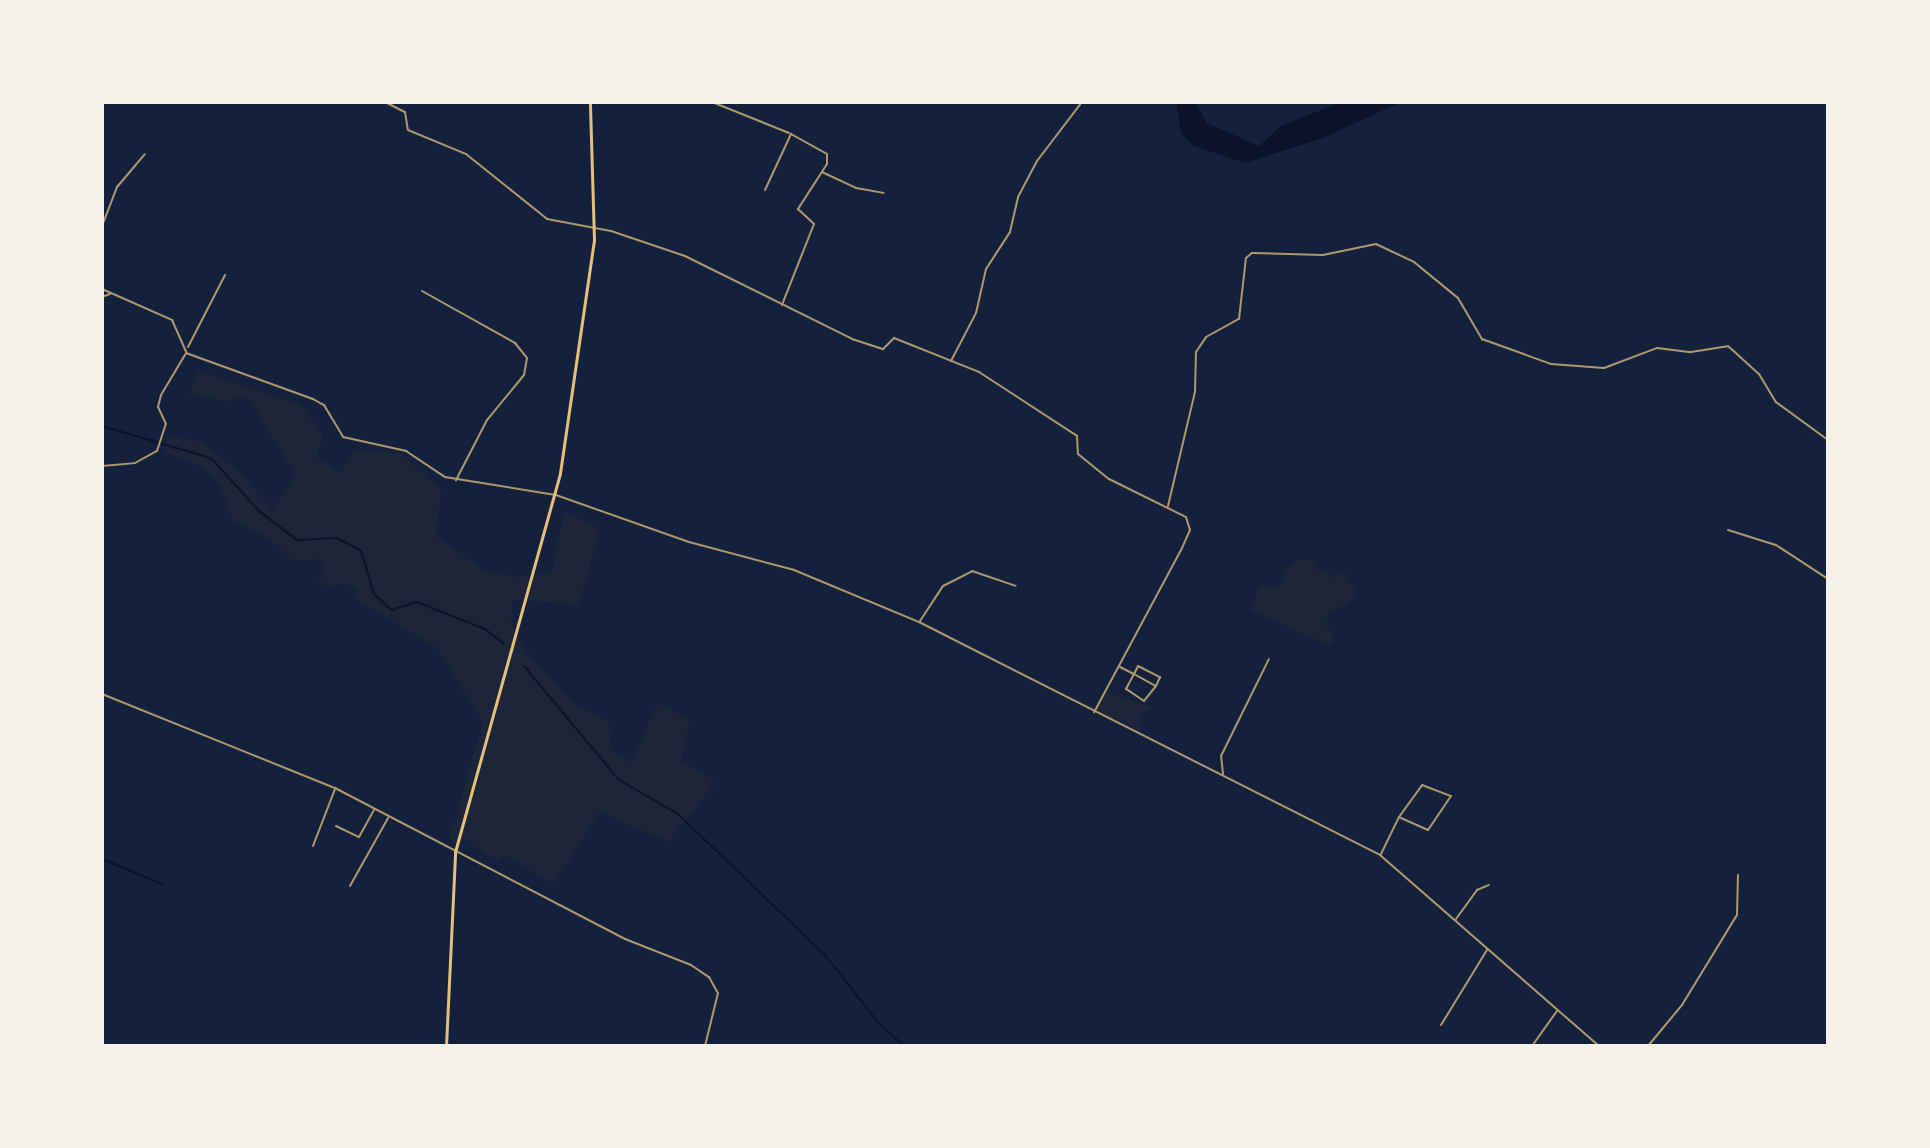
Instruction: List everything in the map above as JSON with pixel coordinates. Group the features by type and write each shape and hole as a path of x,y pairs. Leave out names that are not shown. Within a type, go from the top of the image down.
{"main road":[{"path":"446,1046 455,852 556,495 594,230 590,102"}],"street":[{"path":"385,102 405,112 408,130 466,154 547,219 685,256 781,306 881,349 894,338 1004,387 1077,436 1078,454 1109,479 1186,517 1190,530 1094,712"},
{"path":"712,102 791,134 827,154 822,172 798,209 814,224 781,306"},
{"path":"951,361 976,313 986,269 1010,232 1018,197 1037,161 1082,102"},
{"path":"765,190 791,134"},
{"path":"102,226 117,187 145,154"},
{"path":"822,172 856,188 884,193"},
{"path":"1168,506 1195,392 1196,352 1202,340 1239,319 1246,258 1252,253 1323,255 1376,244 1414,262 1458,298 1482,339 1551,364 1604,368 1657,348 1691,352 1728,346 1759,374 1776,402 1828,440"},
{"path":"102,466 135,463 159,446 166,424 158,407 161,395 213,307 225,275"},
{"path":"102,289 172,320 188,348"},
{"path":"422,291 489,333 515,343 527,358 524,375 469,448 456,480"},
{"path":"102,297 111,293"},
{"path":"186,353 313,399 324,405 343,437 406,451 456,480 556,495 689,542 794,570 919,622 1380,855 1599,1046"},
{"path":"1728,530 1776,545 1828,579"},
{"path":"919,622 943,586 975,570 1016,586"},
{"path":"1222,775 1221,756 1269,659"},
{"path":"1140,664 1160,677 1156,686 1144,701 1126,689 1140,664"},
{"path":"1119,666 1156,686"},
{"path":"102,694 335,788 455,852 709,977 718,1000 705,1046"},
{"path":"1380,855 1399,817 1422,785 1451,796 1428,830 1399,817"},
{"path":"313,846 335,788"},
{"path":"336,826 359,837 374,810"},
{"path":"350,886 388,818"},
{"path":"1648,1046 1682,1005 1737,915 1738,875"},
{"path":"1456,919 1477,890 1489,885"},
{"path":"1441,1025 1487,950"},
{"path":"1532,1046 1557,1011"}],"shaded area":[{"path":"1176,102 1195,102 1207,123 1259,146 1281,126 1341,102 1401,102 1323,138 1245,163 1193,146 1181,133"},
{"path":"198,370 300,404 323,434 317,457 340,474 355,449 401,454 441,490 436,536 482,569 513,577 552,573 564,513 600,529 579,604 512,600 511,622 524,649 577,707 609,721 610,749 632,763 657,703 690,720 681,760 716,782 668,842 600,812 554,884 504,854 499,862 464,839 460,845 449,840 483,722 438,649 353,597 358,591 344,582 330,588 317,579 325,568 319,559 293,560 272,541 233,520 220,485 198,465 165,452 168,435 201,442 238,470 272,510 296,475 246,394 229,402 190,394"},
{"path":"1299,560 1313,560 1318,571 1329,571 1332,579 1344,571 1348,584 1355,585 1355,595 1348,603 1327,613 1327,625 1314,616 1332,631 1333,643 1328,645 1251,610 1259,588 1265,585 1274,590 1283,584 1283,572"},
{"path":"1106,692 1151,707 1139,718 1144,723 1138,733 1122,719 1119,723 1096,711"}],"waterway":[{"path":"102,426 211,458 259,511 297,540 337,538 361,551 374,594 392,610 417,602 485,629 504,644"},
{"path":"524,666 619,780 678,814 825,955 878,1022 904,1046"},
{"path":"102,859 162,884"}]}
